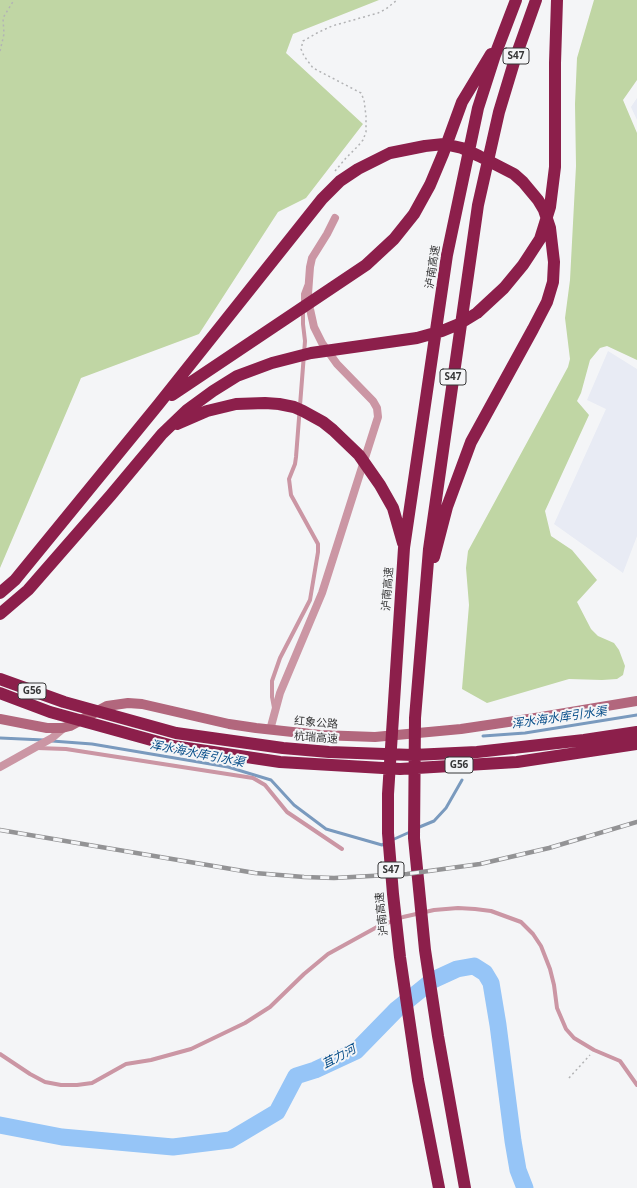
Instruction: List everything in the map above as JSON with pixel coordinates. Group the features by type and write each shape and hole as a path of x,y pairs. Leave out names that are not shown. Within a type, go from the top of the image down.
{"highway":[{"name":"泸南高速","path":"439,1188 418,1080 401,965 392,894 388,833 388,794 404,548 447,256 478,108 500,41 516,0"},
{"name":"S47","path":"465,1188 439,1044 425,950 414,838 415,718 429,549 478,205 499,112 515,59 536,0"},
{"path":"0,614 28,590 162,434 187,410 213,391 237,376 272,363 311,353 417,338 447,329 459,324 477,312 504,288 523,265 540,239 550,207 555,167 555,63 557,0"},
{"path":"158,405 196,378 320,298 366,266 394,239 414,214 430,185 462,102 484,64 500,41"},
{"path":"0,593 15,580 158,405 322,198 340,181 349,175 390,153 444,144 462,148 497,164 514,174 523,182 544,210 550,228 554,262 553,282 547,302 472,442 447,507 426,585"},
{"path":"162,434 195,415 236,404 279,404 294,407 303,411 323,422 359,455 393,508 404,548"},
{"name":"杭瑞高速","path":"0,679 64,702 176,733 283,748 367,754 436,754 517,748 637,732"},
{"name":"G56","path":"0,693 50,712 173,746 280,762 400,769 517,762 637,744"}],"main road":[{"name":"红象公路","path":"0,719 54,729 65,727 107,706 118,703 128,703 142,704 229,724 270,730 351,737 405,735 535,718 637,701"}],"street":[{"path":"270,730 280,693 322,593 378,417 377,408 373,401 337,364 326,350 314,327 310,309 308,279 312,258 335,218"},
{"path":"0,767 38,747 54,737 65,727"}],"lane":[{"path":"275,712 272,697 272,681 280,658 310,600 318,552 318,544 291,495 289,479 296,457 305,341 303,324 303,294 308,279"},
{"path":"38,747 66,749 253,778 265,785 286,812 342,849"},
{"path":"0,1054 45,1082 61,1085 76,1085 92,1082 126,1064 151,1060 191,1049 239,1027 270,1007 295,982 328,954 377,927 403,917 434,910 458,908 491,911 521,922 541,946 550,969 557,1008 562,1023 574,1038 594,1050 620,1061 637,1085"}],"path":[{"path":"0,51 4,34 3,18 14,0"},
{"path":"332,176 362,140 366,132 364,100 362,93 313,68 304,56 302,49 303,41 328,28 378,13 386,9 396,0"},
{"path":"569,1078 594,1050"}],"shaded area":[{"path":"637,98 637,120 631,107"},
{"path":"608,351 637,369 637,536 623,573 554,524 606,409 587,400"}],"green space":[{"path":"0,0 379,0 293,34 286,53 363,124 306,198 278,212 199,334 81,378 0,568"},
{"path":"594,0 637,0 637,80 623,100 637,133 637,360 607,346 600,348 590,360 581,393 577,401 589,415 545,511 551,536 572,550 597,580 577,602 591,629 598,636 614,643 619,650 625,666 623,675 617,679 569,679 487,703 462,689 469,605 466,568 468,551 568,367 570,359 565,318 570,280 576,166 575,104 577,58"}],"waterway":[{"name":"浑水海水库引水渠","path":"483,736 525,733 637,715"},
{"name":"浑水海水库引水渠","path":"0,738 44,740"},
{"name":"浑水海水库引水渠","path":"52,741 92,744 228,767 271,780 294,805 326,829 382,845 385,843"},
{"name":"浑水海水库引水渠","path":"417,828 434,821 446,808 462,780"},
{"name":"浑水海水库引水渠","path":"392,840 410,832"},
{"name":"苴力河","path":"0,1125 62,1137 173,1147 230,1140 277,1112 296,1076 315,1070 356,1051 397,1009 433,980 457,969 474,966 485,973 491,983 513,1141 518,1170 525,1188"}],"railway":[{"path":"0,830 255,873 334,878 407,874 480,864 549,848 637,822"}]}
